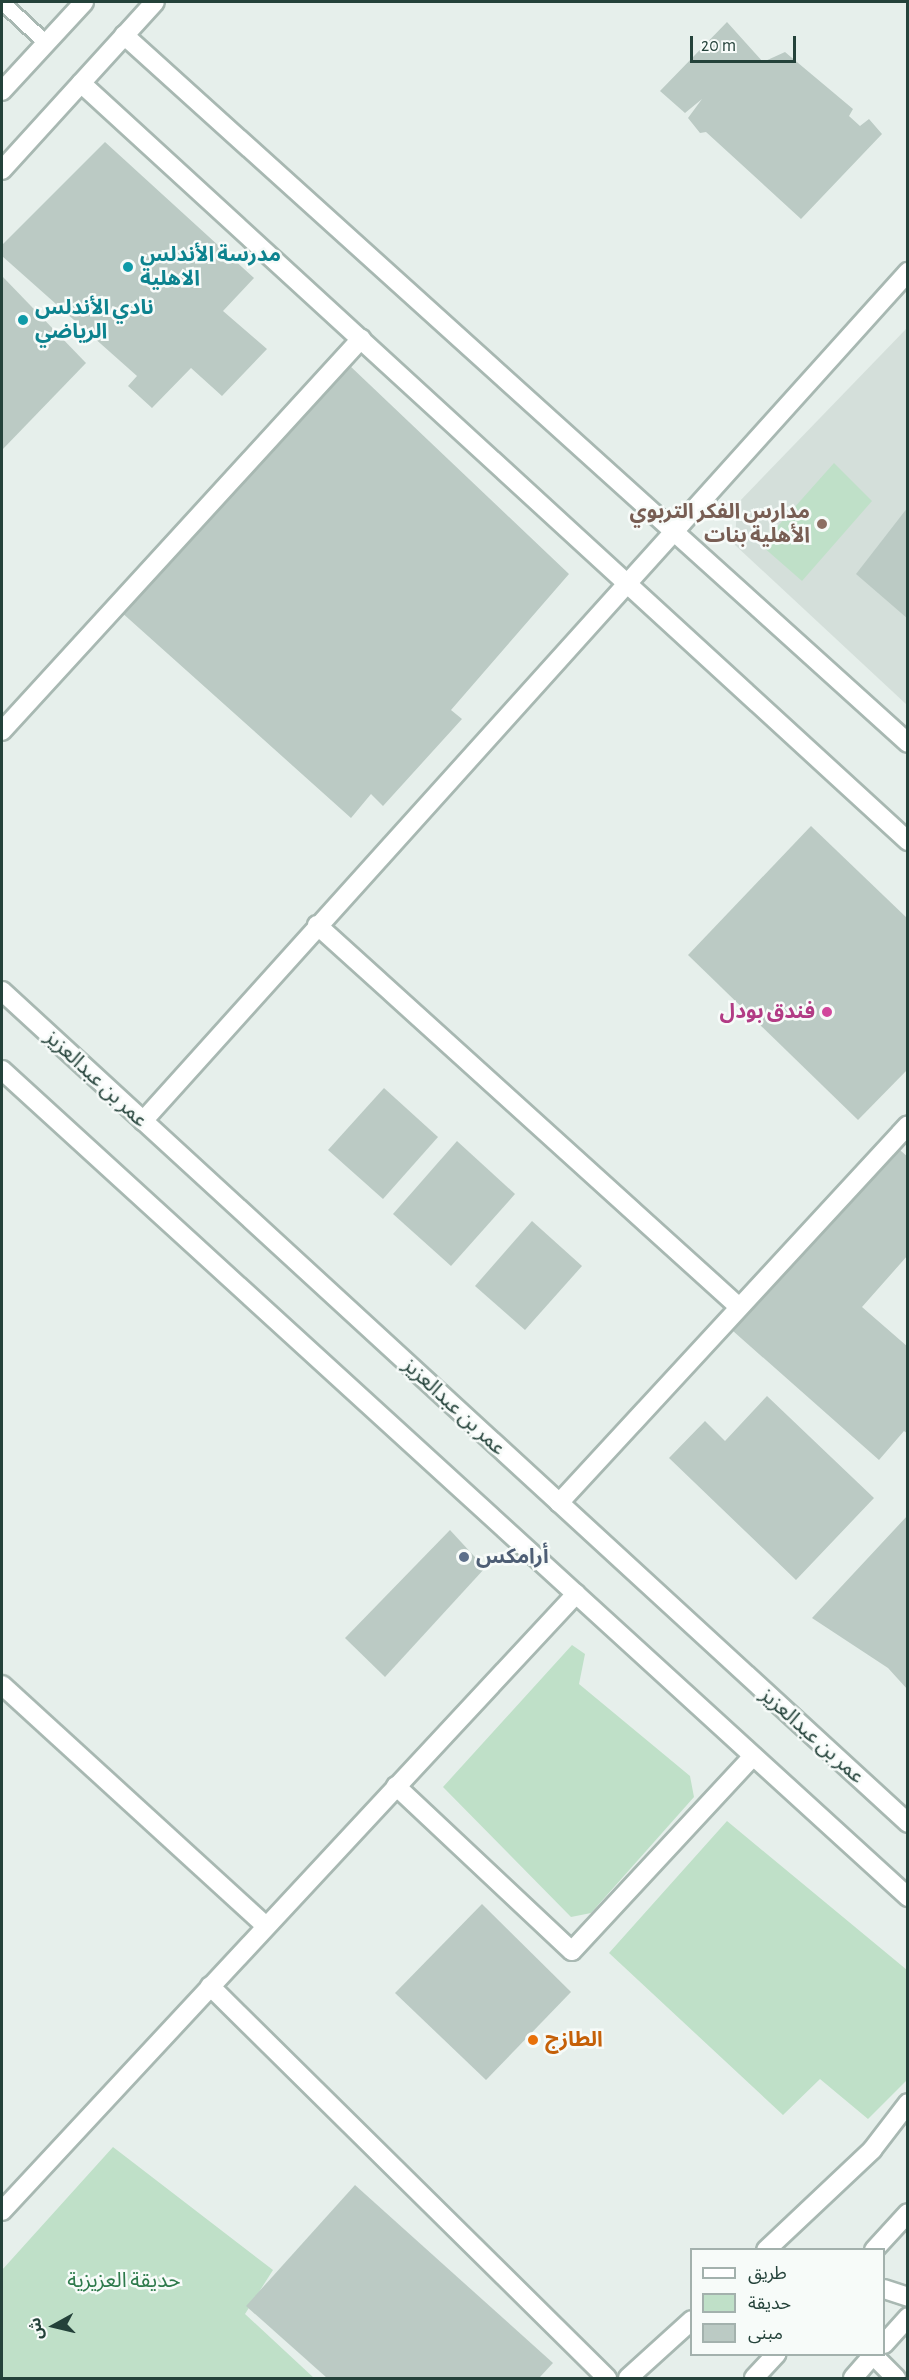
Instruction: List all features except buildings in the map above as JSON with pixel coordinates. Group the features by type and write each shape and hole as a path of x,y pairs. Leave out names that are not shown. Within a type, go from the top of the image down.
{"street":[{"path":"2,91 84,2"},
{"path":"2,170 155,2"},
{"path":"124,35 908,743"},
{"path":"81,82 908,842"},
{"path":"142,1121 317,924 908,272"},
{"path":"2,731 361,339"},
{"path":"317,924 739,1307"},
{"name":"عمر بن عبدالعزيز","path":"2,991 908,1823"},
{"path":"2,1070 908,1897"},
{"path":"559,1503 739,1307 904,1136"},
{"path":"2,2211 576,1594"},
{"path":"2,1685 266,1926"},
{"path":"396,1786 572,1951 753,1756"},
{"path":"210,1986 608,2379"},
{"path":"768,2248 872,2150 908,2103"},
{"path":"876,2248 908,2213"},
{"path":"885,2289 908,2297"},
{"path":"885,2341 908,2317"},
{"path":"628,2379 690,2321"},
{"path":"754,2379 775,2356"},
{"path":"853,2379 872,2356"},
{"path":"878,2356 896,2379"}],"lane":[{"path":"2,2 46,42"}],"shaded area":[{"name":"مدارس الفكر التربوي الأهلية بنات","path":"907,328 907,705 735,545 737,504"}],"green space":[{"path":"834,463 872,501 802,581 761,545"},
{"path":"572,1645 585,1654 579,1684 690,1776 694,1797 591,1913 571,1917 443,1787"},
{"path":"727,1821 907,1970 907,2080 868,2119 820,2079 783,2115 609,1953"},
{"name":"حديقة العزيزية","path":"113,2147 273,2270 245,2314 314,2378 2,2378 2,2270"}],"place":[{"name":"مدرسة الأندلس الاهلية","path":"128,267"},
{"name":"نادي الأندلس الرياضي","path":"23,320"},
{"name":"مدارس الفكر التربوي الأهلية بنات","path":"822,524"},
{"name":"فندق بودل","path":"827,1012"},
{"name":"أرامكس","path":"464,1557"},
{"name":"الطازج","path":"533,2040"}]}
